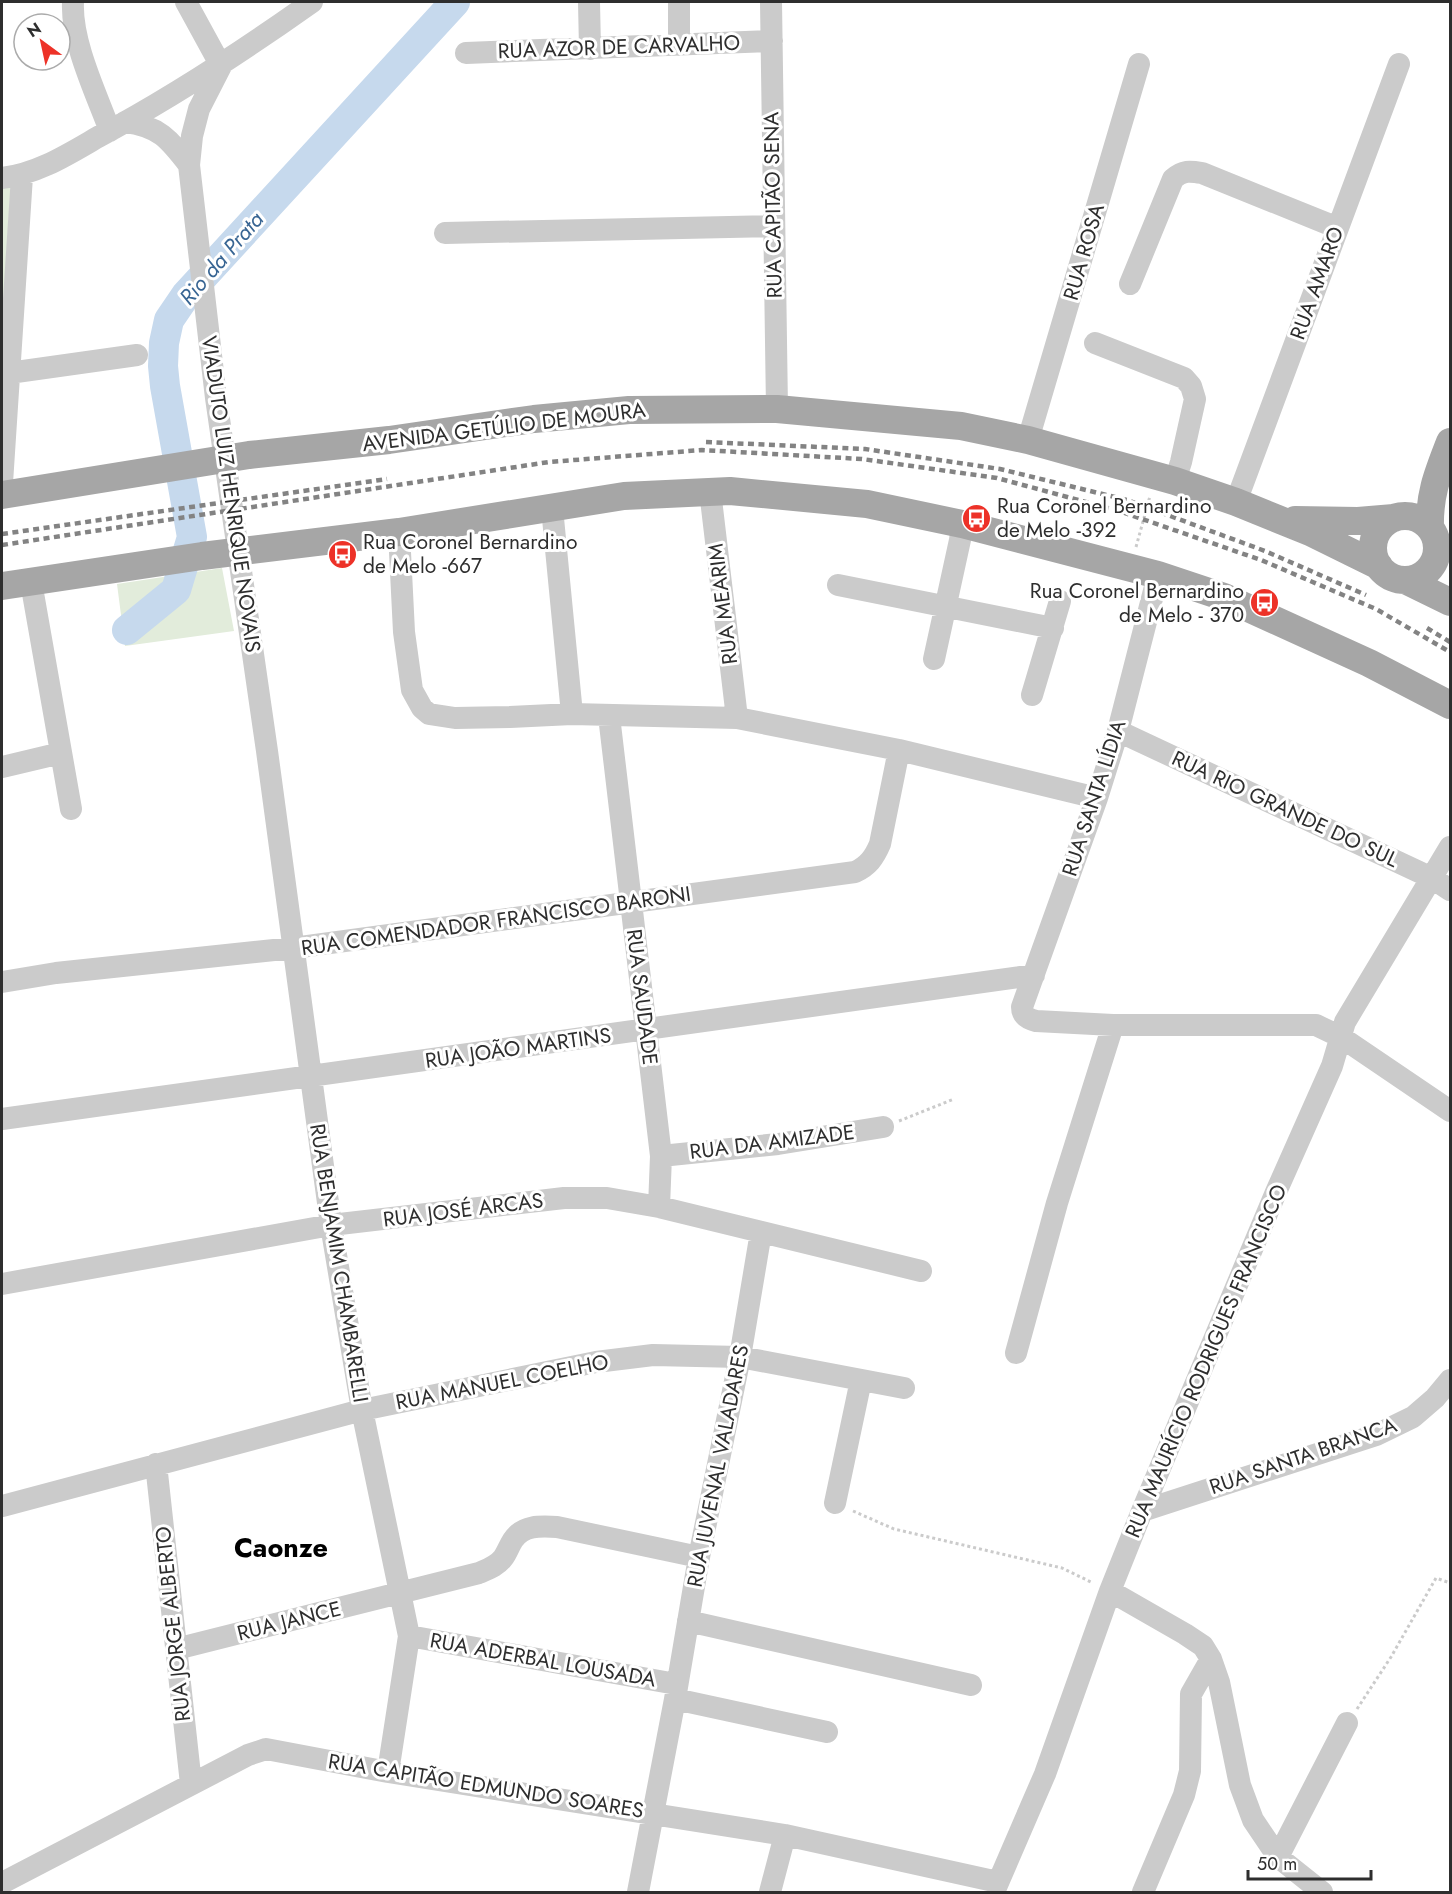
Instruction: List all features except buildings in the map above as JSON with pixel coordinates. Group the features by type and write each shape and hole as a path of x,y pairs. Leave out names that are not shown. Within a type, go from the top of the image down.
{"main road":[{"name":"AVENIDA GETÚLIO DE MOURA","path":"2,495 249,455 389,440 534,419 630,410 777,409 961,426 1028,440 1164,485 1236,502 1284,520 1379,566"},
{"path":"1405,580 1421,576 1432,565 1437,550 1438,535 1431,501 1435,478 1450,442"},
{"path":"1435,478 1420,497 1397,517 1382,526 1375,538 1374,553 1379,566 1390,576 1405,580 1450,602"},
{"path":"2,586 202,556 399,532 624,496 710,491 765,494 867,504 962,524 1158,575 1224,597 1369,663 1450,705"},
{"name":"AVENIDA GETÚLIO DE MOURA","path":"1284,520 1358,521 1397,517"},
{"path":"1397,517 1416,518 1438,535"}],"street":[{"path":"73,2 72,16 75,34 118,127"},
{"path":"186,2 221,66"},
{"path":"589,2 590,49"},
{"path":"679,2 679,45"},
{"name":"RUA CAPITÃO SENA","path":"771,2 777,409"},
{"path":"2,483 9,373 11,177 47,166 118,127 221,66 305,3"},
{"name":"RUA AZOR DE CARVALHO","path":"466,53 772,41"},
{"name":"RUA ROSA","path":"1028,440 1139,64"},
{"name":"RUA AMARO","path":"1236,502 1399,64"},
{"name":"VIADUTO LUIZ HENRIQUE NOVAIS","path":"221,66 198,110 189,165 216,398 267,751"},
{"path":"118,127 141,124 160,132 189,165"},
{"path":"1130,284 1173,179 1180,173 1188,171 1202,173 1338,228"},
{"path":"446,233 773,226"},
{"path":"1095,343 1184,378 1191,386 1195,399 1181,462 1164,485"},
{"path":"9,373 137,355"},
{"name":"RUA MEARIM","path":"710,491 737,718"},
{"path":"552,508 572,714"},
{"path":"934,659 962,524"},
{"path":"399,532 408,668 412,690 422,708 429,714 455,718 572,714 737,718 899,750 1097,798"},
{"name":"RUA SANTA LÍDIA","path":"1113,1025 1036,1021 1026,1017 1022,1007 1097,798 1118,731 1158,575"},
{"path":"31,582 71,809"},
{"path":"838,585 1053,628"},
{"path":"1032,695 1060,601"},
{"name":"RUA SAUDADE","path":"609,716 629,902 647,1030 661,1156 659,1207"},
{"name":"RUA RIO GRANDE DO SUL","path":"1118,731 1441,884"},
{"name":"RUA COMENDADOR FRANCISCO BARONI","path":"2,981 56,973 293,948 855,872 864,868 874,857 880,844 899,750"},
{"name":"RUA BENJAMIM CHAMBARELLI","path":"267,751 331,1225 362,1410 410,1636 388,1772"},
{"path":"2,767 61,753"},
{"name":"RUA MAURÍCIO RODRIGUES FRANCISCO","path":"996,1887 1045,1774 1110,1591 1142,1511 1276,1192 1332,1066 1351,1011 1441,884 1450,847"},
{"name":"RUA JOÃO MARTINS","path":"2,1119 1034,975"},
{"path":"1016,1353 1057,1203 1113,1025 1316,1025 1341,1037 1450,1111"},
{"name":"RUA DA AMIZADE","path":"661,1156 778,1144 883,1127"},
{"name":"RUA JOSÉ ARCAS","path":"2,1284 331,1225 564,1198 607,1198 659,1207 921,1271"},
{"name":"RUA JUVENAL VALADARES","path":"638,1893 699,1557 740,1358 761,1232"},
{"name":"RUA MANUEL COELHO","path":"2,1506 362,1410 596,1362 652,1355 740,1358 904,1388"},
{"path":"835,1503 861,1380"},
{"name":"RUA SANTA BRANCA","path":"1142,1511 1376,1435 1413,1417 1435,1398 1450,1380"},
{"name":"RUA JORGE ALBERTO","path":"156,1464 191,1784"},
{"name":"RUA JANCE","path":"176,1649 479,1573 495,1566 505,1556 516,1537 527,1528 538,1525 699,1557"},
{"path":"1110,1591 1203,1646 1211,1659 1219,1682 1240,1785 1253,1820 1278,1857 1322,1893"},
{"path":"688,1621 970,1686"},
{"name":"RUA ADERBAL LOUSADA","path":"410,1636 676,1691"},
{"path":"1143,1893 1184,1795 1190,1771 1191,1694 1211,1659"},
{"path":"676,1691 827,1732"},
{"path":"1278,1857 1347,1723"},
{"name":"RUA CAPITÃO EDMUNDO SOARES","path":"2,1883 248,1755 266,1749 388,1772 785,1835 996,1887"},
{"path":"770,1893 785,1835"}],"path":[{"path":"1146,550 1135,546 1164,485"},
{"path":"883,1127 954,1099"},
{"path":"835,1503 894,1529 1062,1568 1110,1591"},
{"path":"1347,1723 1391,1657 1436,1578 1450,1583"}],"green space":[{"path":"11,182 2,328 2,183"},
{"path":"222,568 234,631 125,646 117,584"}],"waterway":[{"name":"Rio da Prata","path":"127,630 176,590 192,537 165,386 164,343 169,320 186,295 455,2"}],"railway":[{"path":"706,442 865,449 1000,469 1127,500 1265,551 1366,595"},
{"path":"2,545 549,462 702,450 862,459 997,478 1119,511 1261,560 1376,609 1450,652"},
{"path":"2,534 387,479"},
{"path":"1427,628 1450,642"}],"place":[{"name":"Rua Coronel Bernardino de Melo -392","path":"976,518"},
{"name":"Rua Coronel Bernardino de Melo -667","path":"342,554"},
{"name":"Rua Coronel Bernardino de Melo - 370","path":"1265,603"}],"district":[{"name":"Caonze","path":"281,1547"}]}
